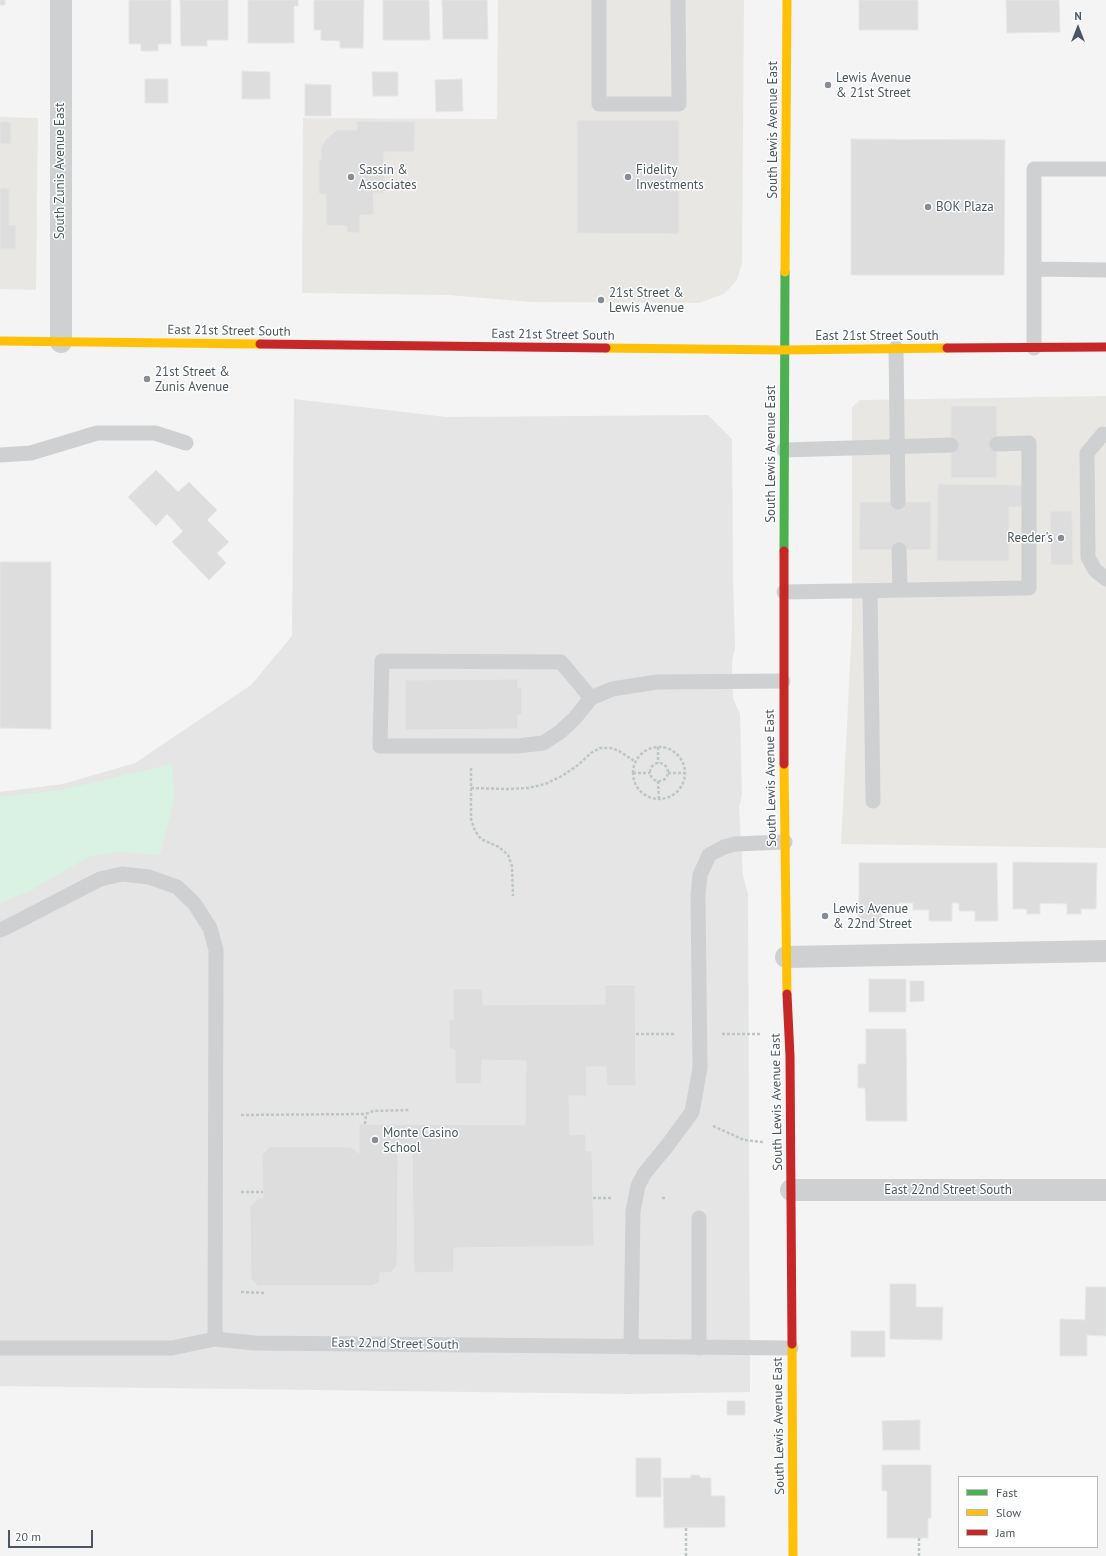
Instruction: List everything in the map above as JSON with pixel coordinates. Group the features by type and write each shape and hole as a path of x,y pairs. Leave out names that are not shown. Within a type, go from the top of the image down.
{"main road":[{"name":"South Lewis Avenue East","path":"787,0 783,681 786,956 790,1056 793,1556"},
{"name":"East 21st Street South","path":"0,341 784,350 1106,347"}],"street":[{"name":"South Zunis Avenue East","path":"61,0 61,342"},
{"path":"786,956 1106,951"},
{"name":"East 22nd Street South","path":"791,1190 1106,1190"}],"lane":[{"path":"599,0 599,104 679,104 678,0"},
{"path":"1034,348 1034,169 1106,169"},
{"path":"1034,269 1106,270"},
{"path":"896,348 898,502"},
{"path":"0,456 31,453 97,433 155,433 186,443"},
{"path":"1103,434 1087,453 1088,558 1095,570 1106,579"},
{"path":"784,592 1029,588 1029,443 997,444"},
{"path":"784,450 950,445"},
{"path":"899,550 900,590"},
{"path":"870,591 873,801"},
{"path":"591,698 561,662 382,661 380,746 517,746 543,743 560,732 575,718 591,698 612,689 657,682 783,681"},
{"path":"631,1347 632,1211 638,1186 644,1174 692,1112 700,1068 701,1034 698,896 700,875 709,856 724,848 736,844 785,842"},
{"path":"0,930 100,879 122,874 149,877 177,887 194,903 210,928 216,950 215,1339"},
{"path":"699,1218 699,1348"},
{"name":"East 22nd Street South","path":"0,1348 172,1348 215,1339 255,1343 791,1348"}],"path":[{"path":"470,746 471,819 475,831 481,838 499,847 508,855 512,866 513,896"},
{"path":"658,747 658,763"},
{"path":"658,747 666,748 680,757 684,765 684,781 674,794 659,799 650,797 642,793 636,786 633,773 636,762 642,754 650,749 658,747"},
{"path":"471,788 528,788 545,784 562,776 578,765 591,753 600,748 611,748 619,751 636,762"},
{"path":"658,763 667,768 668,773 665,779 658,781 654,780 650,773 652,767 658,763"},
{"path":"633,773 650,773"},
{"path":"668,773 685,773"},
{"path":"658,781 659,799"},
{"path":"636,1034 675,1034"},
{"path":"722,1034 762,1034"},
{"path":"241,1115 366,1114 373,1111 409,1110"},
{"path":"365,1124 366,1114"},
{"path":"713,1126 744,1140 763,1142"},
{"path":"241,1192 263,1192"},
{"path":"593,1198 615,1198"},
{"path":"240,1292 266,1293"},
{"path":"686,1528 686,1556"},
{"path":"919,1538 919,1556"}],"shaded area":[{"path":"498,0 744,0 742,264 737,280 724,294 699,303 530,302 448,295 302,293 303,118 497,119"},
{"path":"0,117 38,118 36,290 0,289"},
{"path":"1106,396 1106,848 841,844 852,626 852,407 860,400"},
{"name":"Monte Casino School","path":"294,399 446,417 708,415 732,439 735,648 732,661 733,698 740,714 742,795 739,807 743,876 748,894 750,1392 629,1394 0,1386 0,792 63,784 135,763 251,685 292,636"}],"green space":[{"path":"172,764 174,799 160,855 119,852 90,856 30,891 0,903 0,797 61,790"}],"building":[{"path":"0,0 5,0 5,5 0,5"},
{"path":"129,0 171,0 171,44 158,44 158,51 141,51 141,44 129,44"},
{"path":"180,0 228,0 228,40 207,40 207,46 181,46"},
{"path":"248,0 298,0 298,6 294,6 294,43 248,43"},
{"path":"314,0 364,0 363,48 340,48 340,41 321,40 321,30 314,30"},
{"path":"383,0 429,0 430,40 383,40"},
{"path":"442,0 487,0 488,39 443,39"},
{"path":"859,0 918,0 918,30 859,30"},
{"path":"1006,0 1059,0 1060,32 1007,33"},
{"path":"242,71 270,72 270,99 242,99"},
{"path":"372,72 398,72 398,96 373,96"},
{"path":"145,79 168,79 168,103 145,103"},
{"path":"462,79 463,111 436,112 435,80"},
{"path":"305,84 331,85 331,116 305,116"},
{"name":"Fidelity Investments","path":"577,120 679,120 679,234 577,233"},
{"name":"Sassin & Associates","path":"357,121 415,122 414,152 384,152 384,193 373,193 374,215 360,215 360,233 347,232 347,226 326,225 326,194 319,194 319,160 321,160 321,148 326,139 337,130 357,130"},
{"path":"0,122 11,122 11,144 0,144"},
{"name":"BOK Plaza","path":"851,139 1005,140 1004,275 851,275"},
{"path":"0,188 9,188 9,225 16,225 16,249 0,249"},
{"path":"951,406 997,406 997,478 951,478"},
{"path":"156,470 178,492 189,482 217,510 207,520 229,542 217,553 226,563 209,580 172,542 183,531 167,514 156,526 128,497"},
{"name":"Reeder's","path":"938,484 1023,485 1022,507 1009,507 1009,561 937,561"},
{"path":"860,502 931,502 931,550 859,550"},
{"name":"Reeder's","path":"1050,511 1072,511 1073,565 1051,565"},
{"path":"0,562 51,562 51,729 0,728"},
{"path":"518,679 518,688 522,688 522,715 518,715 518,729 405,730 405,680"},
{"path":"1013,862 1097,863 1096,909 1081,909 1081,914 1067,914 1067,904 1040,903 1040,914 1027,914 1027,909 1013,909"},
{"path":"859,863 997,863 998,921 975,921 975,911 959,911 959,903 952,903 952,921 929,921 929,910 913,910 913,903 898,903 898,911 882,911 882,922 859,922"},
{"path":"869,979 906,979 906,1012 869,1012"},
{"path":"910,981 924,981 924,1001 910,1002"},
{"path":"605,985 635,985 636,1086 607,1086 606,1067 586,1067 587,1096 569,1096 570,1135 586,1134 586,1151 592,1151 594,1246 454,1248 454,1272 414,1273 412,1153 398,1152 397,1266 390,1273 380,1273 380,1282 372,1286 258,1286 251,1279 250,1206 258,1198 263,1198 262,1154 269,1147 350,1147 359,1153 359,1124 525,1125 526,1061 482,1060 481,1084 455,1084 455,1050 449,1048 449,1020 453,1020 453,989 482,989 483,1005 605,1004"},
{"path":"866,1029 906,1029 907,1121 866,1121 865,1088 858,1088 858,1064 866,1064"},
{"path":"890,1284 916,1284 916,1307 943,1307 942,1340 890,1339"},
{"path":"1086,1287 1106,1287 1106,1336 1087,1335 1087,1356 1060,1356 1060,1319 1085,1320"},
{"path":"851,1331 885,1331 885,1357 851,1357"},
{"path":"727,1401 745,1401 745,1415 727,1415"},
{"path":"920,1420 920,1450 883,1450 882,1421"},
{"path":"636,1458 661,1458 661,1497 636,1497"},
{"path":"882,1465 931,1465 931,1518 928,1518 928,1538 887,1538 887,1491 882,1491"},
{"path":"692,1475 699,1475 701,1478 711,1478 711,1496 725,1496 725,1527 664,1528 663,1478 690,1478"}],"traffic: fast":[{"path":"784,551 785,272"}],"traffic: slow":[{"path":"785,272 787,0"},
{"path":"0,341 260,344"},
{"path":"606,348 784,350 947,348"},
{"path":"784,764 787,994"},
{"path":"792,1344 793,1556"}],"traffic: jam":[{"path":"260,344 606,348"},
{"path":"947,348 1106,347"},
{"path":"784,551 784,764"},
{"path":"787,994 790,1056 792,1344"}],"place":[{"name":"Lewis Avenue & 21st Street","path":"828,85"},
{"name":"Sassin & Associates","path":"351,177"},
{"name":"Fidelity Investments","path":"628,177"},
{"name":"BOK Plaza","path":"928,207"},
{"name":"21st Street & Lewis Avenue","path":"601,300"},
{"name":"21st Street & Zunis Avenue","path":"147,379"},
{"name":"Reeder's","path":"1061,538"},
{"name":"Lewis Avenue & 22nd Street","path":"825,916"},
{"name":"Monte Casino School","path":"375,1140"}]}
